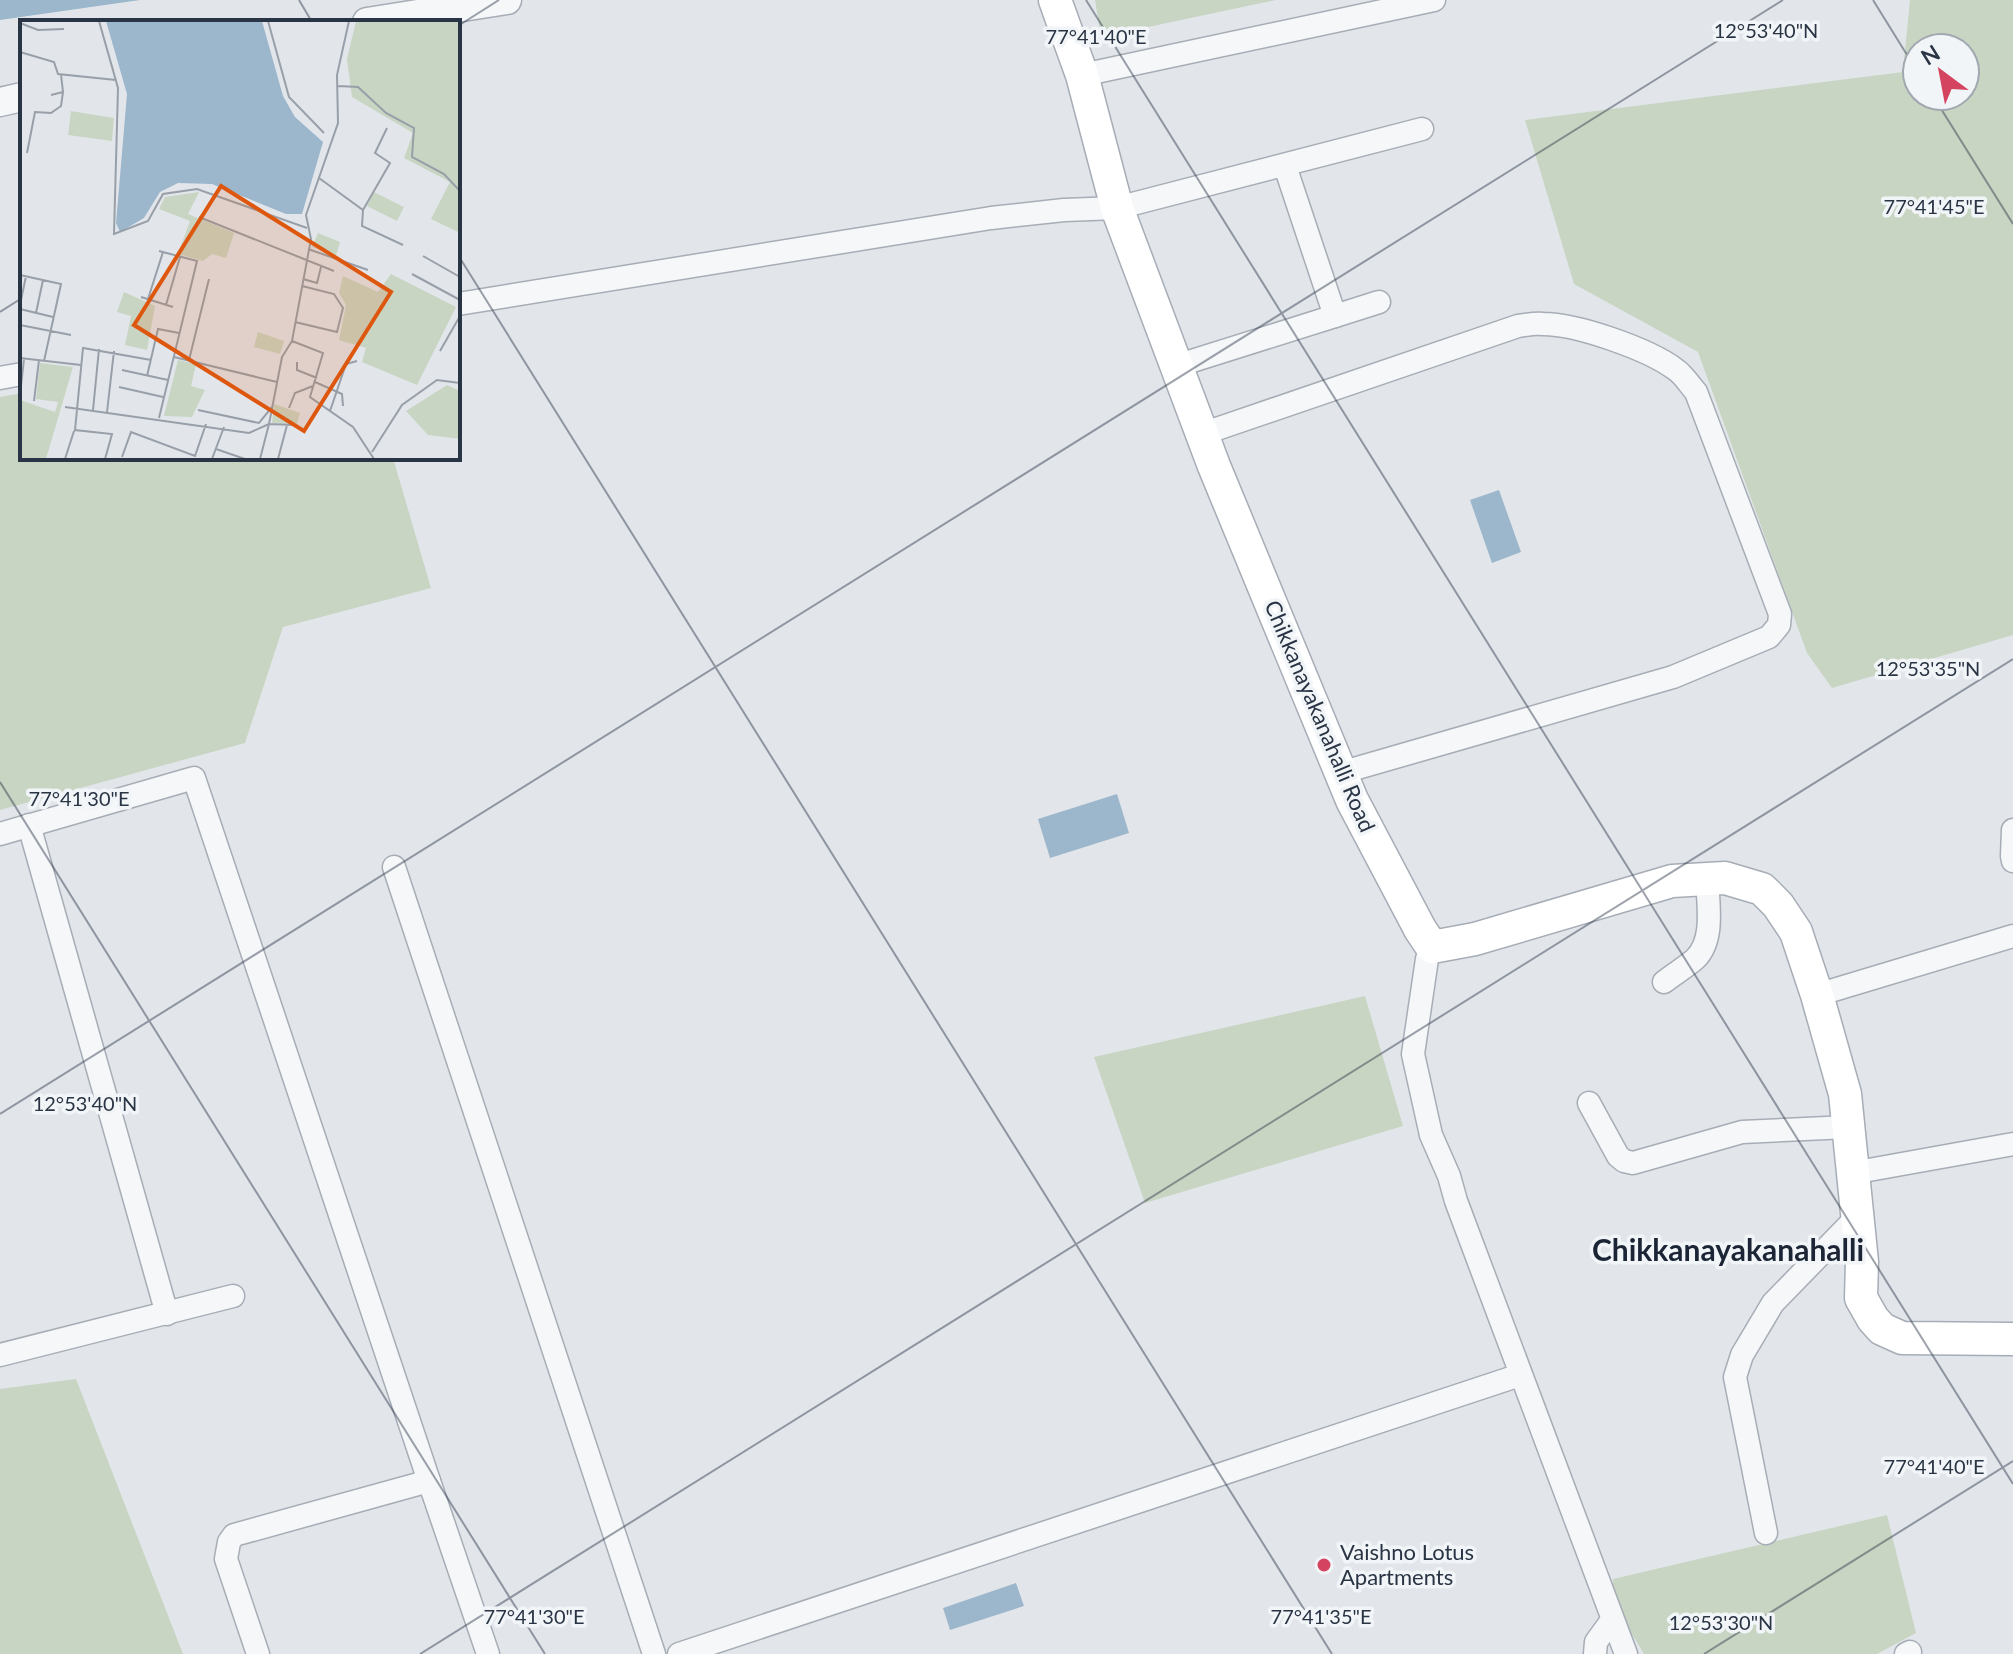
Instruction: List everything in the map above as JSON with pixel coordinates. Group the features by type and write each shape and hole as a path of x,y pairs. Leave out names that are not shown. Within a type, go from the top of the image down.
{"main road":[{"name":"Chikkanayakanahalli Road","path":"1055,0 1082,75 1117,208 1202,434 1352,800 1432,947"},
{"path":"1432,947 1475,939 1672,881 1725,878 1762,889 1778,905 1796,932 1845,1094 1862,1262 1861,1298 1882,1329 1902,1338 2013,1339"}],"street":[{"path":"380,20 507,0"},
{"path":"1082,75 1434,0"},
{"path":"0,102 20,97"},
{"path":"460,304 991,218 1117,208 1422,129"},
{"path":"1285,166 1335,316"},
{"path":"1176,366 1379,302"},
{"path":"1202,434 1518,326 1543,324 1573,327 1617,341 1677,370 1696,392 1780,614 1779,625 1769,637 1673,677 1340,773"},
{"path":"0,378 20,374"},
{"path":"0,834 194,778 488,1654"},
{"path":"29,825 167,1314"},
{"path":"2013,830 2013,861"},
{"path":"394,867 654,1654"},
{"path":"1664,982 1696,958 1705,946 1709,922 1707,879"},
{"path":"1817,995 2013,936"},
{"path":"1432,947 1427,959 1413,1054 1431,1135 1449,1176 1520,1375 1626,1654"},
{"path":"1589,1103 1618,1156 1633,1163 1742,1132 1848,1127"},
{"path":"1852,1173 2013,1144"},
{"path":"1766,1533 1735,1377 1742,1355 1773,1303 1856,1218"},
{"path":"0,1355 233,1296"},
{"path":"679,1654 1520,1375"},
{"path":"258,1654 226,1559 229,1542 234,1535 429,1481"},
{"path":"1595,1654 1596,1642 1612,1620"}],"green space":[{"path":"1095,0 1276,0 1101,37"},
{"path":"1910,0 2013,0 2013,635 1832,688 1807,653 1698,352 1574,284 1525,120 1901,72 1901,112 1981,112 1981,32 1907,32"},
{"path":"20,393 20,460 394,460 431,588 283,627 245,743 0,810 0,397"},
{"path":"1365,996 1403,1126 1145,1203 1094,1057"},
{"path":"76,1379 183,1654 0,1654 0,1389"},
{"path":"1887,1515 1916,1633 1877,1654 1644,1654 1612,1601 1613,1579"}],"water":[{"path":"0,0 140,0 0,20"},
{"path":"1499,490 1521,552 1492,563 1470,500"},
{"path":"1117,794 1129,833 1050,858 1038,819"},
{"path":"1016,1583 1024,1606 950,1630 943,1608"}],"place":[{"name":"Vaishno Lotus Apartments","path":"1324,1565"}],"district":[{"name":"Chikkanayakanahalli","path":"1728,1251"}]}
